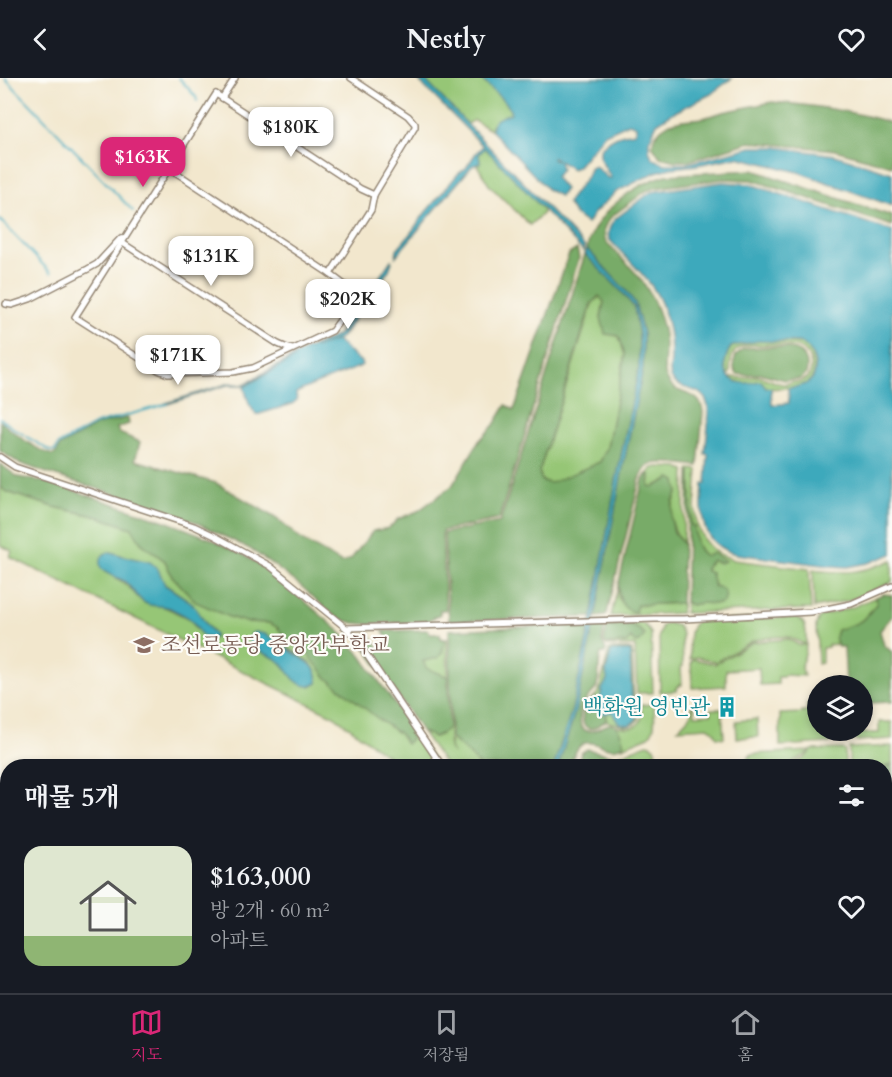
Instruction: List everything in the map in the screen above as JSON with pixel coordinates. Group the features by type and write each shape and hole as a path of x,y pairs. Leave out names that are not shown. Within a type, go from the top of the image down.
{"street":[{"path":"222,98 235,78"},
{"path":"330,274 371,210 374,195 415,128 415,124 408,116 351,78"},
{"path":"169,168 330,274 353,291 355,296 332,331 253,368 241,372 168,374 148,365 75,317 121,242 216,94 361,189 374,195"},
{"path":"6,304 12,305 30,299 88,270 97,264 131,228"},
{"path":"121,242 278,344 294,349"},
{"path":"0,457 15,467 194,526 270,566 346,628 437,759"},
{"path":"346,628 684,619 811,612 851,604 892,586"}],"green space":[{"path":"423,78 466,78 471,82 480,78 507,104 511,113 491,125 492,131 474,120 467,124"},
{"path":"772,102 832,109 892,123 892,166 835,150 750,142 689,161 675,161 660,157 652,145 655,136 670,123"},
{"path":"485,147 542,208 543,213 530,225 489,185 477,165 480,163 479,153"},
{"path":"753,170 892,216 892,226 752,180 723,179 646,191 611,217 604,230 605,240 643,282 659,315 664,336 666,377 677,390 698,399 703,412 698,466 659,463 648,466 642,474 607,613 605,616 595,617 643,368 643,334 635,303 587,249 591,236 597,224 617,202 654,179 666,175"},
{"path":"577,249 579,258 499,519 442,531 446,610 440,610 440,614 426,622 367,624 340,619 301,586 250,549 196,522 19,463 0,451 0,421 32,445 53,455 60,446 97,425 128,418 129,424 117,428 119,433 140,442 135,460 216,483 277,519 303,541 342,563 351,559 373,531 389,528 398,519 418,511 452,486 479,441 494,425 506,405 514,410 569,254"},
{"path":"585,254 634,307 639,334 639,368 592,617 449,621 444,533 500,522","holes":["599,296 604,302 601,318 605,334 619,336 625,355 607,448 600,462 551,483 542,481 539,472 591,304"]},
{"path":"600,296 604,302 601,318 613,335 619,336 625,355 607,448 600,462 551,484 542,481 539,472 592,304"},
{"path":"758,341 803,343 814,363 813,376 806,383 796,387 772,388 757,381 743,383 729,378 757,376 785,384 801,381 809,375 811,362 803,350 790,346 761,345 744,346 736,350 731,359 730,373 727,375 727,354 731,347"},
{"path":"778,347 797,351 804,356 807,363 806,374 800,379 785,380 763,374 737,374 734,369 736,355 743,349"},
{"path":"0,464 18,477 69,489 209,538 261,566 338,630 359,653 416,734 406,744 400,734 327,678 307,653 290,642 277,627 269,623 246,622 229,617 196,602 172,576 165,561 141,543 132,528 7,492 0,487"},
{"path":"653,468 680,468 685,471 683,544 673,525 671,513 678,492 670,478 654,487 649,486 650,475 646,475"},
{"path":"690,469 698,470 695,507 697,525 710,547 717,553 734,560 809,569 811,609 685,613 685,602 691,605 718,604 719,587 714,586 711,574 706,571 712,560 702,554 694,539 695,534 691,525"},
{"path":"689,472 691,472 691,525 694,526 698,547 706,556 713,553 725,561 720,563 712,560 706,568 706,571 711,573 714,586 725,593 724,602 718,604 691,605 685,602"},
{"path":"650,474 649,486 654,487 671,478 676,481 678,492 673,502 671,519 674,532 683,544 681,603 637,605 635,612 624,606 620,599 618,586 643,480 646,475"},
{"path":"0,487 7,492 54,507 96,516 132,528 141,543 165,561 172,576 229,617 246,622 269,623 278,627 290,642 307,653 381,721 400,734 406,743 416,734 433,759 392,759 334,716 10,557 12,551 0,545","holes":["111,552 123,556 191,602 212,631 196,629 185,617 164,607 143,602 127,585 115,578","252,633 260,633 307,660 315,671 317,683 311,686 293,678 279,660 253,648"]},
{"path":"892,560 892,582 850,600 814,608 813,570 853,571 872,568"},
{"path":"618,586 619,599 637,605 681,603 681,613 611,616"},
{"path":"883,594 892,595 892,616 880,631 884,645 892,652 892,702 873,703 873,675 845,675 844,647 838,647 835,637 837,630 856,624 864,618 877,603 876,597"},
{"path":"876,597 877,603 864,618 856,624 837,630 835,637 838,644 822,648 822,663 818,664 816,625 818,619"},
{"path":"795,617 804,624 806,644 787,637 770,638 752,641 716,662 697,657 690,659 690,634 697,621"},
{"path":"594,623 605,623 602,641 606,650 605,653 601,653 596,688 582,707 581,727 586,731 591,731 606,725 615,725 624,744 617,748 610,748 588,743 582,745 573,759 560,759 575,712"},
{"path":"640,623 645,625 651,633 653,693 637,693 635,646 608,646 606,644 626,643 630,626 607,627 608,624"},
{"path":"668,623 678,626 682,634 682,685 677,687 677,691 660,692 659,635 662,626"},
{"path":"590,624 572,710 556,759 473,759 451,738 449,630"},
{"path":"630,626 645,634 640,642 635,643 631,638 626,643 606,644 604,641 607,627"},
{"path":"428,630 430,634 440,634 441,639 445,639 442,653 438,658 423,661 426,668 448,677 449,727 434,737 422,732 370,655 365,643 365,637 369,632 379,648 385,649 386,636 383,631"},
{"path":"445,639 447,639 448,677 426,668 422,661 442,653"},
{"path":"788,639 799,645 806,645 801,665 804,676 784,675 778,677 778,684 760,685 759,668 726,670 726,686 692,688 691,662 694,659 715,664 753,642"},
{"path":"612,649 632,650 634,702 639,708 638,720 629,725 635,721 630,651 611,652 606,671 607,680 602,689 598,708 595,705 597,699 595,696 599,691 609,651"},
{"path":"595,696 597,699 595,705 606,714 606,721 589,729 584,725 583,712 588,702"},
{"path":"654,704 652,733 620,748 623,746 616,726 633,727 637,725 642,718 640,705"},
{"path":"692,705 694,705 695,715 711,714 711,709 722,709 724,738 717,737 708,727 678,729 691,715"},
{"path":"612,711 615,718 629,725 606,721 606,714"},
{"path":"802,711 807,711 807,741 832,741 780,746 780,714 802,713"},
{"path":"757,719 758,737 737,738 736,721"},
{"path":"879,722 892,722 892,739 873,740 873,733 879,733"},
{"path":"449,727 449,748 453,754 450,748 451,738 473,759 441,759 422,732 434,737"},
{"path":"647,744 655,748 656,759 620,759 619,755"},
{"path":"892,746 892,759 849,759 849,748"},
{"path":"587,749 614,756 615,759 579,759 581,753"},
{"path":"842,749 845,751 845,759 803,759 812,750"},
{"path":"810,751 798,759 747,759 752,754"}],"water":[{"path":"416,78 423,78 584,246 583,251 485,148 479,154 480,163 472,166 396,256 397,249 425,213 483,146"},
{"path":"480,78 732,78 711,94 657,123 649,141 652,158 665,164 686,164 751,147 775,147 835,155 892,173 892,206 798,172 737,157 656,172 616,192 594,213 587,224 575,215 567,203 591,167 595,166 611,178 600,159 600,149 616,137 635,132 636,126 629,123 605,134 577,167 572,169 553,157 552,159 559,161 561,169 555,177 565,189 560,196 548,190 492,131 495,121 511,113 507,104"},
{"path":"723,182 750,184 892,231 892,554 868,563 847,567 830,566 736,554 715,543 709,536 702,507 708,454 705,454 709,418 706,400 696,391 674,382 671,377 670,334 660,301 647,280 608,236 609,228 615,219 651,192","holes":["758,341 798,342 811,352 815,370 809,382 788,388 789,403 772,405 771,388 766,387 761,381 748,383 733,380 726,371 726,360 731,347"]},
{"path":"587,249 635,303 643,334 643,368 575,712 560,759 556,759 572,710 592,617 639,368 639,334 634,307 585,254"},
{"path":"391,260 389,270 343,335 339,339 314,348 337,341 362,365 296,393 297,400 292,404 256,415 249,404 244,387 295,358 242,385 305,350 336,336"},
{"path":"230,383 242,385 227,385 164,404"},
{"path":"111,552 150,562 158,569 165,585 191,602 215,635 214,638 204,637 190,619 180,613 170,608 143,602 124,581 105,572 101,568 100,560 104,554"},
{"path":"255,632 265,634 308,662 316,671 317,683 305,686 299,683 279,661 254,647 249,639"},
{"path":"613,651 630,651 632,703 636,709 637,718 629,725 619,723 612,712 604,714 598,708"}],"waterway":[{"path":"5,78 133,211"},
{"path":"179,78 197,101"},
{"path":"0,220 51,273"},
{"path":"0,418 50,451 55,451 58,445 96,424 167,404"}],"place":[{"name":"조선로동당 중앙간부학교","path":"144,645"},
{"name":"백화원 영빈관","path":"727,707"}]}
